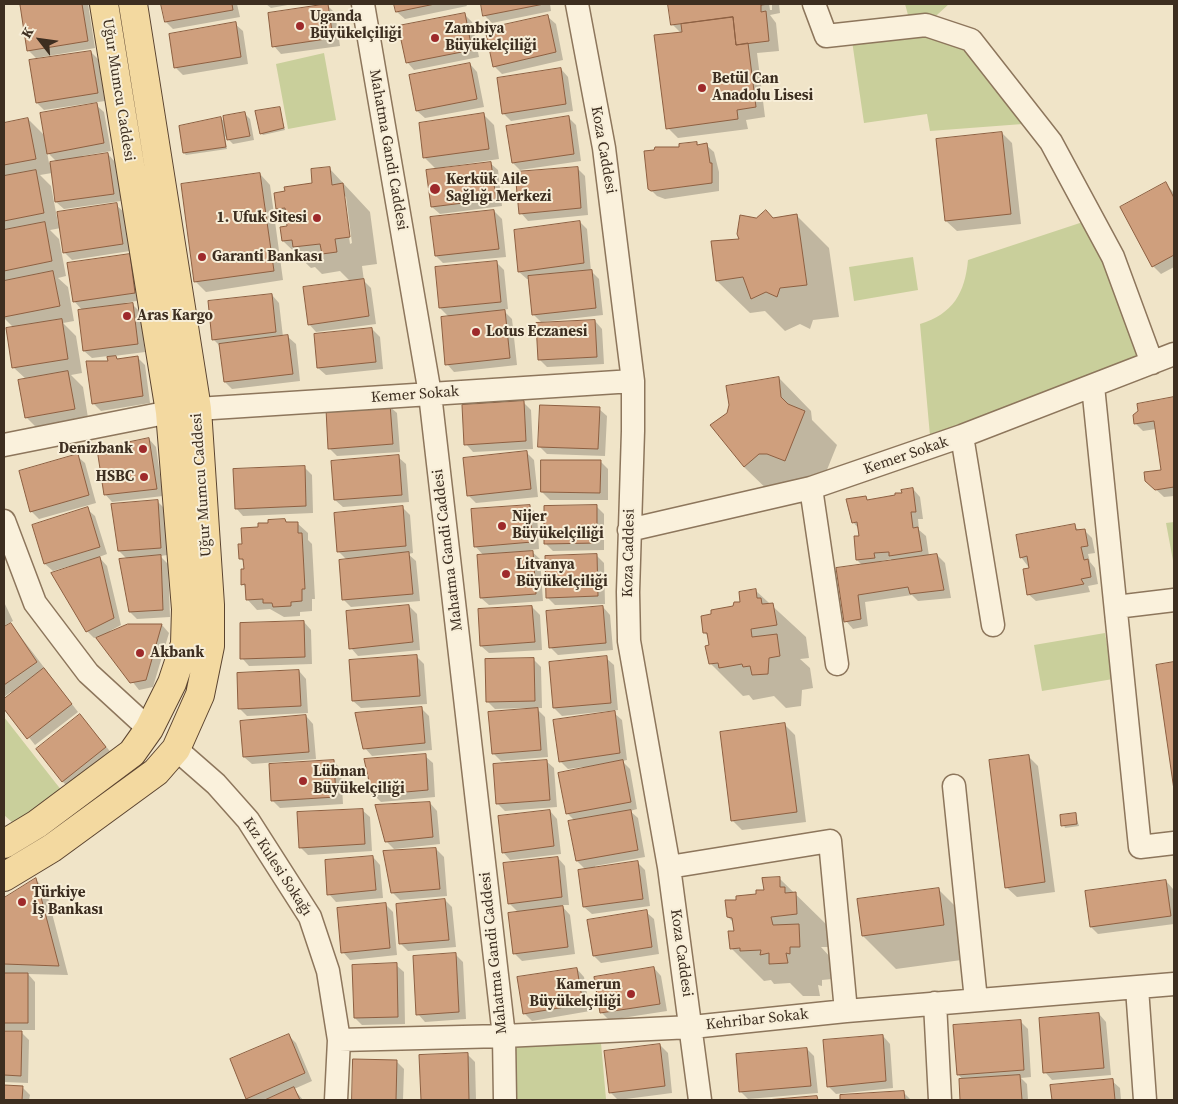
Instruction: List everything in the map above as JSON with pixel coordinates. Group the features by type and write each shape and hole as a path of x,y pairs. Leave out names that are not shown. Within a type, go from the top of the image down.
{"main road":[{"name":"Uğur Mumcu Caddesi","path":"4,844 36,824 132,753 149,729 172,683 185,644 186,609 170,412 104,4"},
{"name":"Uğur Mumcu Caddesi","path":"4,877 52,848 156,772 176,750 200,695 210,646 210,605 197,409 134,4"},
{"path":"170,412 197,409"}],"street":[{"name":"Mahatma Gandi Caddesi","path":"362,4 430,394 504,1036 505,1100"},
{"name":"Koza Caddesi","path":"576,4 613,204 632,381 633,431 629,530 629,641 669,867 692,1027 700,1100"},
{"path":"814,4 826,36 926,25 971,40 1052,142 1113,258 1152,363"},
{"name":"Kemer Sokak","path":"629,530 811,488 962,436 1174,354"},
{"name":"Kemer Sokak","path":"197,409 632,381"},
{"path":"1094,386 1140,847 1174,843"},
{"path":"4,445 170,412"},
{"path":"962,436 993,624"},
{"path":"811,488 837,664"},
{"path":"4,521 36,602 88,673 149,729"},
{"path":"1116,607 1174,600"},
{"name":"Kız Kulesi Sokağı","path":"176,750 216,784 248,820 310,917 328,971 339,1040 336,1100"},
{"path":"954,786 976,1000"},
{"path":"669,867 830,841 846,1011"},
{"name":"Kehribar Sokak","path":"339,1040 504,1036 692,1027 935,1003 1174,984"},
{"path":"1137,988 1145,1100"},
{"path":"935,1003 940,1100"}],"green space":[{"path":"905,4 949,4 927,24 971,40 1036,123 930,131 927,114 864,123 851,34 911,26"},
{"path":"324,53 336,120 288,129 276,64"},
{"path":"1092,219 1152,363 931,447 920,324 941,314 955,301 964,283 968,260"},
{"path":"913,257 918,290 854,301 849,267"},
{"path":"1174,522 1174,566 1166,523"},
{"path":"1105,633 1113,679 1042,691 1034,645"},
{"path":"4,717 69,800 23,832 4,815"},
{"path":"600,1032 606,1099 505,1100 504,1036"}],"building":[{"path":"82,4 88,41 27,51 20,5"},
{"path":"161,4 232,4 233,10 165,22"},
{"name":"Uganda Büyükelçiliği","path":"328,4 333,38 272,47 268,13"},
{"path":"394,4 435,4 396,12"},
{"path":"481,4 544,4 483,16"},
{"path":"668,4 769,4 761,5 761,12 766,11 769,41 736,45 733,17 671,25"},
{"name":"Zambiya Büyükelçiliği","path":"465,13 472,50 406,63 398,26"},
{"path":"548,15 556,52 493,67 485,29"},
{"path":"733,17 736,45 748,43 756,107 737,110 738,119 666,129 654,35 682,32 681,24"},
{"path":"236,22 241,57 174,68 169,34"},
{"path":"91,51 98,93 36,103 29,60"},
{"path":"470,63 477,99 416,111 409,75"},
{"path":"561,68 566,104 502,114 497,78"},
{"path":"97,103 104,143 47,154 40,113"},
{"path":"280,107 284,128 260,134 255,111"},
{"path":"245,112 250,136 227,140 223,116"},
{"path":"484,113 489,149 423,158 419,123"},
{"path":"569,116 574,154 512,163 506,126"},
{"path":"221,117 226,147 183,153 179,126"},
{"path":"28,118 36,159 4,165 4,123"},
{"path":"1002,132 1011,214 945,221 936,139"},
{"path":"697,142 697,145 707,143 710,163 712,163 712,183 651,191 648,189 644,151 654,150 655,147 679,147 679,144"},
{"path":"108,153 114,194 55,202 50,162"},
{"path":"491,162 496,199 431,207 426,170"},
{"name":"1. Ufuk Sitesi","path":"330,167 332,185 343,183 350,237 335,239 337,252 322,254 320,244 293,247 292,240 282,241 280,227 287,226 285,208 276,209 274,193 285,191 284,187 312,183 311,169"},
{"path":"578,167 581,208 519,214 515,172"},
{"path":"36,170 44,213 4,221 4,176"},
{"path":"260,173 274,271 194,282 181,184"},
{"path":"1166,182 1174,198 1174,255 1152,267 1120,207"},
{"path":"117,203 123,244 63,253 57,212"},
{"path":"494,210 499,249 435,256 430,217"},
{"path":"766,210 773,218 797,214 807,285 780,288 777,297 766,292 751,299 743,277 716,281 711,241 739,239 737,234 740,215 756,218"},
{"path":"580,221 584,263 518,272 514,230"},
{"path":"45,222 52,261 4,271 4,230"},
{"path":"130,254 135,293 73,302 67,263"},
{"path":"497,261 501,302 439,308 435,267"},
{"path":"592,270 596,308 532,315 528,276"},
{"path":"53,271 60,306 4,317 4,281"},
{"path":"364,279 369,316 308,325 303,287"},
{"path":"272,294 276,332 212,340 208,301"},
{"path":"133,303 138,344 83,351 78,310"},
{"path":"505,310 510,358 445,365 441,317"},
{"path":"62,319 68,359 12,368 6,328"},
{"path":"595,320 597,357 538,360 536,323"},
{"path":"372,328 376,362 317,368 314,334"},
{"path":"288,335 293,374 224,382 219,344"},
{"path":"116,356 117,359 138,356 143,396 92,404 86,361 108,361 107,357"},
{"path":"68,371 75,409 25,418 18,380"},
{"path":"779,377 781,397 788,404 805,411 785,461 767,454 759,454 744,467 710,425 727,413 729,405 726,386"},
{"path":"1174,397 1174,487 1155,490 1145,481 1144,472 1161,470 1154,421 1134,424 1133,415 1138,411 1137,404"},
{"path":"524,401 526,441 464,445 462,405"},
{"path":"390,404 393,444 328,449 326,409"},
{"path":"540,405 600,407 598,449 538,447"},
{"path":"149,438 157,489 104,495 97,449"},
{"path":"527,451 531,489 467,496 463,458"},
{"path":"78,454 89,495 30,512 19,471"},
{"path":"399,455 402,495 334,500 331,461"},
{"path":"541,460 601,460 600,493 541,492"},
{"path":"305,466 306,506 235,509 233,469"},
{"path":"913,488 916,512 911,512 913,528 918,527 922,551 889,556 889,552 874,553 875,558 856,560 854,536 859,536 857,522 852,523 846,499 866,496 867,500 895,495 895,493 902,493 901,490"},
{"path":"158,500 161,548 118,551 111,504"},
{"name":"Nijer Büyükelçiliği","path":"530,505 532,542 474,547 471,509"},
{"path":"597,505 597,543 544,544 544,506"},
{"path":"403,506 406,546 337,552 334,513"},
{"path":"88,507 100,547 44,564 32,525"},
{"path":"285,519 286,522 298,522 298,533 302,533 305,589 302,589 302,601 291,602 291,606 273,607 272,603 263,603 263,599 246,600 245,584 241,585 241,569 244,569 243,559 239,559 238,544 242,544 241,528 258,527 258,523 268,523 268,520"},
{"path":"1075,524 1076,530 1085,529 1088,546 1081,547 1084,560 1088,559 1091,577 1081,579 1084,584 1027,595 1023,569 1029,568 1027,556 1020,558 1016,535"},
{"name":"Litvanya Büyükelçiliği","path":"533,551 536,594 480,598 477,555"},
{"path":"409,552 413,594 342,600 339,560"},
{"path":"597,554 598,596 546,598 545,556"},
{"path":"937,554 944,590 910,594 908,587 858,595 861,619 844,622 836,568"},
{"path":"161,555 163,610 129,612 119,559"},
{"path":"100,557 114,618 86,632 51,573"},
{"path":"756,589 757,598 761,598 762,604 773,603 777,625 751,629 752,637 777,634 780,656 769,658 768,674 752,675 750,666 743,667 742,664 719,668 718,663 709,664 705,646 709,645 707,633 703,633 701,616 711,614 711,610 733,606 734,602 740,602 739,592"},
{"path":"409,605 413,642 349,649 346,611"},
{"path":"532,606 535,642 480,646 478,609"},
{"path":"603,606 606,643 549,648 546,611"},
{"path":"304,621 305,657 240,659 240,623"},
{"path":"11,623 37,662 4,685 4,627"},
{"path":"128,624 162,624 146,680 130,683 96,638"},
{"path":"417,655 420,696 352,701 349,660"},
{"path":"607,656 611,703 553,708 549,662"},
{"path":"534,658 535,701 486,702 485,659"},
{"path":"1174,662 1174,790 1156,665"},
{"path":"44,668 72,704 27,739 4,709 4,699"},
{"path":"299,670 301,706 238,709 237,673"},
{"path":"422,707 425,743 363,749 355,713"},
{"path":"538,708 541,750 492,754 488,712"},
{"path":"615,711 620,753 559,762 553,720"},
{"path":"80,714 106,747 62,782 36,749"},
{"path":"306,715 309,752 243,757 240,721"},
{"path":"785,723 797,812 731,821 720,732"},
{"path":"426,754 428,790 372,795 364,759"},
{"path":"1029,755 1045,882 1005,888 989,760"},
{"name":"Lübnan Büyükelçiliği","path":"334,760 336,797 271,801 269,764"},
{"path":"547,760 550,800 496,804 493,764"},
{"path":"623,760 631,802 566,814 558,773"},
{"path":"430,802 433,837 385,842 375,805"},
{"path":"363,809 365,844 299,848 297,812"},
{"path":"550,810 554,846 502,853 498,816"},
{"path":"631,810 638,850 576,861 568,821"},
{"path":"1076,813 1077,824 1061,826 1060,815"},
{"path":"436,848 440,889 391,893 383,851"},
{"path":"373,856 376,890 327,895 325,860"},
{"path":"558,857 562,897 508,904 503,863"},
{"path":"638,861 643,899 583,907 578,870"},
{"path":"780,877 780,887 785,887 785,893 796,892 797,914 771,917 773,925 799,924 800,947 790,947 790,954 786,953 788,963 769,964 769,953 760,955 761,950 740,951 740,948 730,949 728,931 734,931 732,918 727,917 725,900 736,900 736,896 756,894 756,890 764,890 762,878"},
{"path":"36,878 59,966 4,964 4,898"},
{"path":"1166,880 1171,916 1090,927 1085,891"},
{"path":"939,888 944,925 862,936 857,899"},
{"path":"445,899 449,940 399,944 396,904"},
{"path":"386,903 390,948 341,953 337,908"},
{"path":"563,906 568,947 513,954 508,913"},
{"path":"647,910 652,947 593,956 587,920"},
{"path":"456,953 459,1012 416,1015 413,956"},
{"path":"397,963 398,1017 354,1018 352,965"},
{"path":"654,967 660,1004 600,1013 594,977"},
{"path":"577,968 583,1004 523,1014 517,977"},
{"path":"4,973 28,973 28,1023 4,1023"},
{"path":"1099,1013 1104,1068 1043,1073 1039,1018"},
{"path":"1021,1020 1024,1070 957,1075 953,1025"},
{"path":"4,1031 22,1031 21,1076 4,1075"},
{"path":"289,1034 305,1073 246,1099 230,1059"},
{"path":"883,1035 886,1081 827,1087 823,1040"},
{"path":"660,1044 665,1086 609,1093 604,1051"},
{"path":"807,1048 811,1086 739,1092 736,1054"},
{"path":"468,1053 469,1100 421,1100 419,1055"},
{"path":"353,1059 397,1060 396,1100 352,1100"},
{"path":"1020,1075 1022,1100 960,1100 959,1079"},
{"path":"1113,1079 1115,1100 1052,1100 1050,1085"},
{"path":"4,1085 23,1086 22,1100 4,1100"},
{"path":"294,1087 300,1100 265,1100"},
{"path":"904,1091 905,1100 840,1100 840,1095"},
{"path":"817,1096 818,1100 766,1100"}],"place":[{"name":"Uganda Büyükelçiliği","path":"300,26"},
{"name":"Zambiya Büyükelçiliği","path":"435,38"},
{"name":"Betül Can Anadolu Lisesi","path":"702,88"},
{"name":"Kerkük Aile Sağlığı Merkezi","path":"435,189"},
{"name":"1. Ufuk Sitesi","path":"317,218"},
{"name":"Garanti Bankası","path":"202,257"},
{"name":"Aras Kargo","path":"127,316"},
{"name":"Lotus Eczanesi","path":"476,332"},
{"name":"Denizbank","path":"143,449"},
{"name":"HSBC","path":"144,477"},
{"name":"Nijer Büyükelçiliği","path":"502,526"},
{"name":"Litvanya Büyükelçiliği","path":"506,574"},
{"name":"Akbank","path":"140,653"},
{"name":"Lübnan Büyükelçiliği","path":"303,781"},
{"name":"Türkiye İş Bankası","path":"22,902"},
{"name":"Kamerun Büyükelçiliği","path":"631,994"}]}
